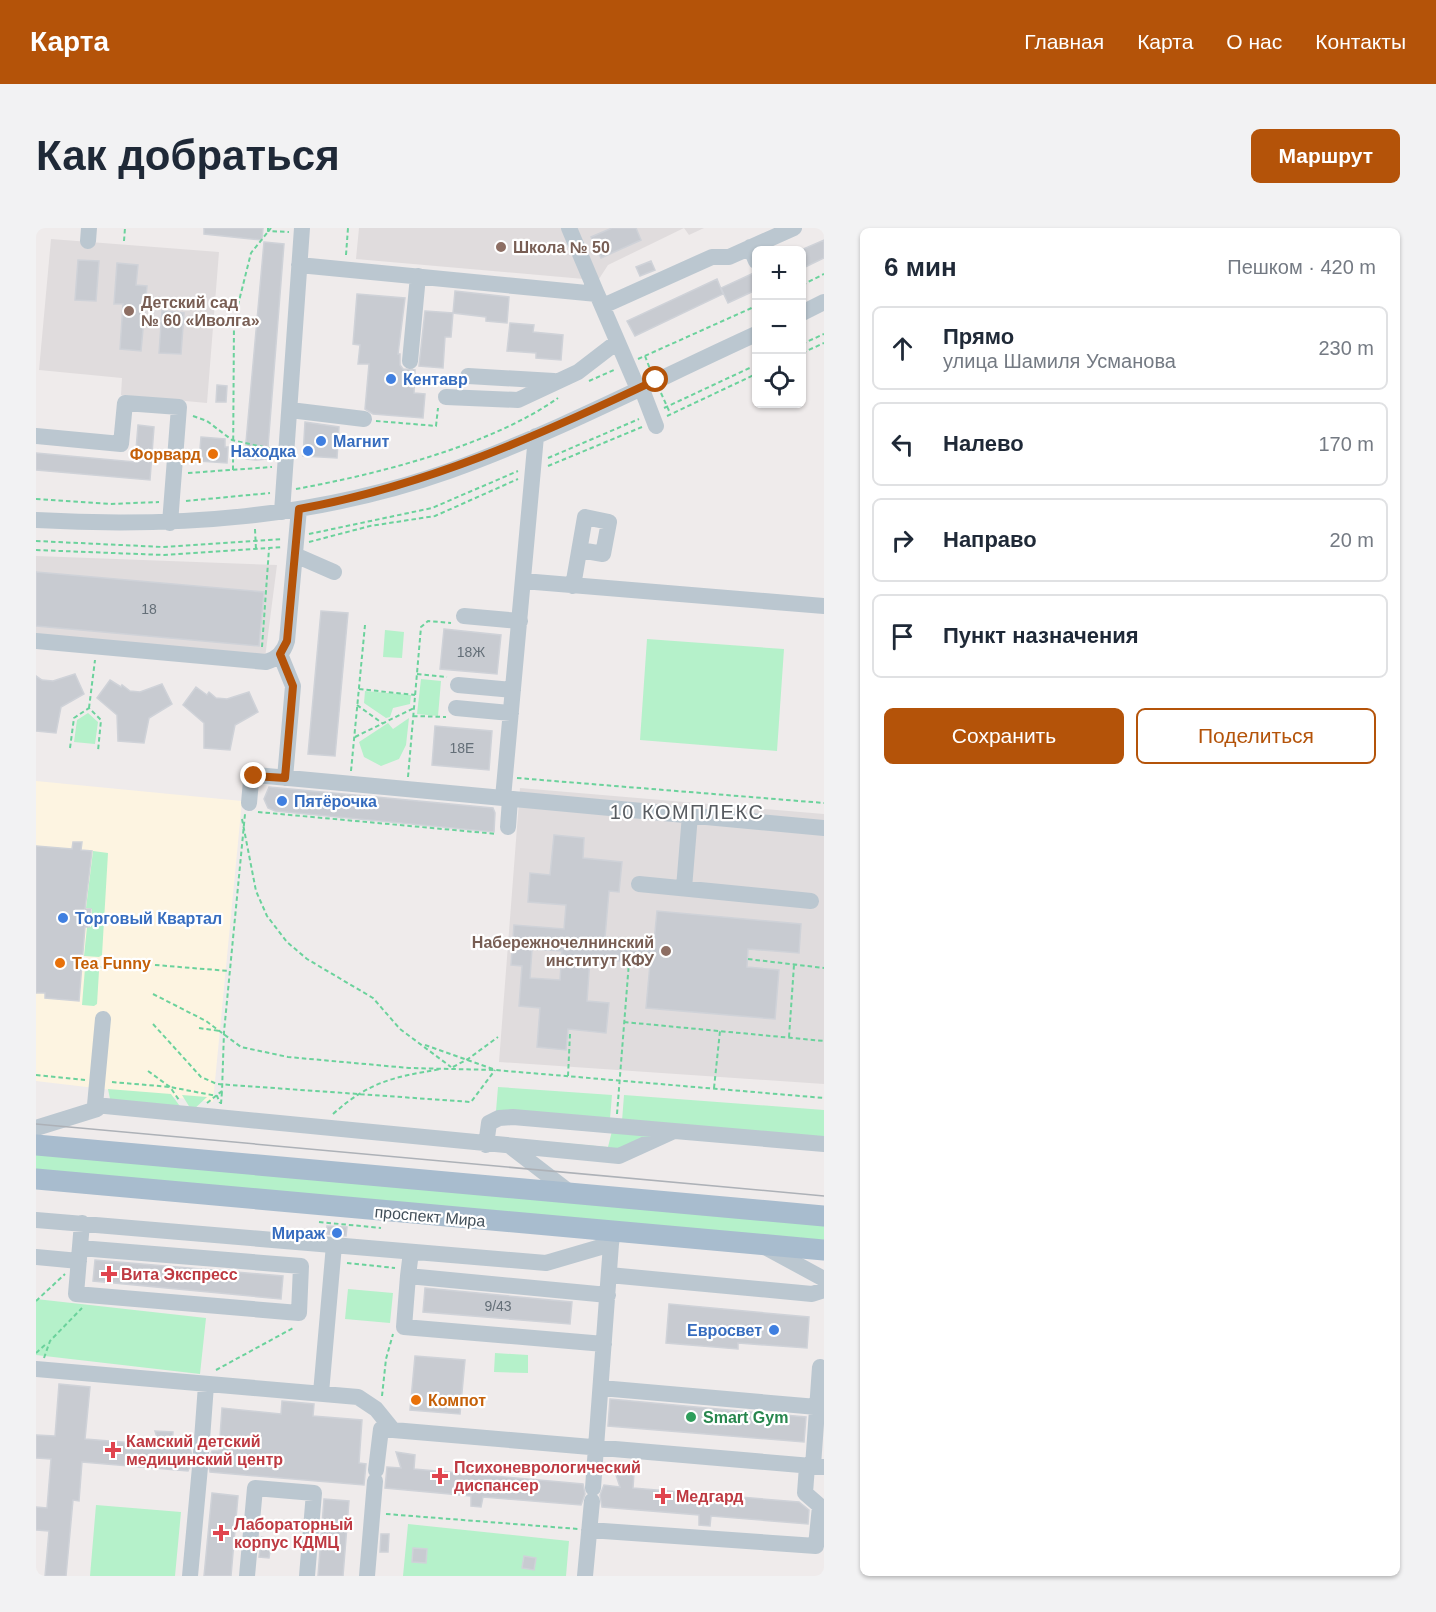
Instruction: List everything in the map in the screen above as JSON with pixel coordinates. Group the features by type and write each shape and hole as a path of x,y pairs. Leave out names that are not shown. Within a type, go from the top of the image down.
{"main road":[{"path":"36,1145 814,1216"},
{"name":"проспект Мира","path":"36,1179 612,1238 824,1250"}],"street":[{"path":"569,228 617,342 656,426"},
{"path":"766,246 794,228"},
{"path":"36,641 182,655 235,665 272,661 280,654 287,641 295,555 290,511 284,492 302,231"},
{"path":"299,265 417,276 600,300 712,257 752,254"},
{"path":"410,361 417,276"},
{"path":"806,311 824,302"},
{"path":"36,520 95,524 170,523 254,517 352,498 448,471 536,436 752,336"},
{"path":"446,397 518,400 562,387 617,342"},
{"path":"468,376 562,387"},
{"path":"36,436 122,444 125,402 179,407 170,523"},
{"path":"290,410 364,419"},
{"path":"505,831 507,798 505,778 536,436"},
{"path":"573,586 580,550"},
{"path":"295,555 334,572"},
{"path":"523,581 824,606"},
{"path":"464,616 520,621"},
{"path":"36,652 182,664 182,655"},
{"path":"280,654 293,686 285,778"},
{"path":"458,685 513,690"},
{"path":"456,708 511,713"},
{"path":"249,811 251,781 254,776 824,828"},
{"path":"684,888 690,816"},
{"path":"639,884 811,901"},
{"path":"36,1128 97,1109 95,1105 103,1019"},
{"path":"95,1105 486,1145 619,1156 674,1131"},
{"path":"486,1145 500,1122 674,1131 824,1144"},
{"path":"510,1147 572,1194"},
{"path":"814,1216 824,1204"},
{"path":"36,1220 546,1263 612,1238 585,1576"},
{"path":"82,1223 76,1294 299,1313 302,1243"},
{"path":"321,1393 334,1245"},
{"path":"764,1246 824,1279"},
{"path":"411,1252 404,1327 604,1344"},
{"path":"36,1257 79,1254 301,1266"},
{"path":"609,1275 813,1294 824,1290"},
{"path":"408,1276 608,1295"},
{"path":"589,1530 816,1545 819,1506 805,1493 815,1466 820,1367"},
{"path":"38,1369 358,1397 380,1412 393,1430"},
{"path":"190,1576 207,1385"},
{"path":"600,1388 817,1407"},
{"path":"367,1576 381,1429 815,1466"},
{"path":"247,1576 255,1488 314,1493 307,1576"}],"path":[{"path":"124,241 125,228"},
{"path":"345,269 348,228"},
{"path":"233,470 234,321 251,253 264,240 269,229 302,231"},
{"path":"806,283 824,274"},
{"path":"586,383 752,308"},
{"path":"806,342 824,334"},
{"path":"806,351 824,343"},
{"path":"645,356 650,369"},
{"path":"36,499 110,504 170,502 284,492 384,469 451,449 535,414 562,387"},
{"path":"660,391 670,414"},
{"path":"364,419 436,426 440,397 446,397"},
{"path":"179,411 207,421 232,440 286,459"},
{"path":"174,474 233,470 286,459"},
{"path":"252,495 252,504"},
{"path":"255,528 256,550"},
{"path":"261,662 269,549"},
{"path":"407,789 424,623 428,621 452,623 464,616"},
{"path":"350,784 365,625"},
{"path":"70,748 74,718 89,708 95,657"},
{"path":"417,674 447,677 458,685"},
{"path":"359,689 415,695"},
{"path":"357,705 382,723"},
{"path":"89,708 101,720 98,751"},
{"path":"355,736 414,708"},
{"path":"413,716 441,719 456,708"},
{"path":"505,778 824,803"},
{"path":"249,811 505,831"},
{"path":"148,1071 170,1087 191,1116 222,1091 229,971 249,811"},
{"path":"249,811 256,891 267,916 287,942 307,959 372,999 400,1029 451,1067"},
{"path":"748,959 824,968"},
{"path":"608,1128 619,1080 629,962"},
{"path":"789,1038 794,965"},
{"path":"82,966 108,968"},
{"path":"155,966 229,971"},
{"path":"153,994 224,1032 241,1047 288,1057 409,1068 451,1067 495,1070 824,1098"},
{"path":"624,1022 824,1041"},
{"path":"153,1024 201,1077 222,1084 354,1096 471,1102 495,1070"},
{"path":"199,1028 224,1032"},
{"path":"714,1088 720,1031"},
{"path":"568,1076 570,1034"},
{"path":"319,1127 354,1096 390,1078 451,1067 468,1059 498,1037"},
{"path":"420,1042 495,1070"},
{"path":"36,1075 170,1087 217,1096"},
{"path":"217,1096 221,1106"},
{"path":"36,1301 79,1254"},
{"path":"36,1353 94,1295"},
{"path":"207,1385 212,1372 298,1326 299,1313"},
{"path":"380,1412 386,1359 394,1329"},
{"path":"38,1369 50,1341"},
{"path":"373,1513 589,1530"}],"shaded area":[{"name":"Школа № 50","path":"359,228 684,228 608,265 599,279 584,279 356,259"},
{"path":"684,228 704,228 689,235"},
{"name":"Детский сад № 60 «Иволга»","path":"51,239 219,252 207,403 121,395 122,378 39,370"},
{"path":"36,556 277,565 265,658 36,635"},
{"path":"36,781 242,801 213,1102 36,1081"},
{"name":"Набережночелнинский институт КФУ","path":"520,788 824,814 824,1084 499,1062"}],"green space":[{"path":"385,630 404,632 402,658 383,657"},
{"path":"647,639 784,649 777,751 640,740"},
{"path":"421,679 441,681 438,716 417,714"},
{"path":"365,691 411,695 410,704 393,708 390,717 386,718 364,703"},
{"path":"88,713 98,722 95,744 74,742 77,720"},
{"path":"409,718 406,745 399,759 381,766 364,757 359,742 388,723 393,729"},
{"path":"93,851 108,853 102,955 99,957 84,956 87,927 91,927 92,909 86,908"},
{"path":"85,968 99,971 97,1004 94,1006 82,1005"},
{"path":"498,1087 612,1095 610,1119 496,1111"},
{"path":"108,1089 171,1094 182,1109 110,1099"},
{"path":"182,1095 207,1097 192,1111"},
{"path":"624,1095 824,1110 824,1138 622,1121"},
{"path":"500,1122 500,1125 494,1125 493,1137 608,1147 612,1131 654,1135 615,1151 496,1142 491,1137 492,1124"},
{"path":"36,1154 824,1223 824,1240 36,1170"},
{"path":"348,1289 393,1293 390,1323 345,1319"},
{"path":"36,1299 206,1318 200,1374 36,1355"},
{"path":"495,1353 528,1355 528,1373 494,1372"},
{"path":"96,1505 181,1512 175,1576 90,1576"},
{"path":"408,1524 569,1541 566,1576 403,1576"}],"building":[{"path":"204,228 263,228 262,240 204,234"},
{"path":"612,228 636,228 641,240 601,258 591,237"},
{"path":"824,240 824,258 806,267 806,248"},
{"path":"264,242 284,244 267,459 256,460 246,459 246,442"},
{"path":"78,260 99,261 96,301 75,300"},
{"path":"651,261 655,270 640,276 636,267"},
{"path":"117,263 138,265 136,285 147,286 141,351 120,349 123,304 114,304"},
{"path":"752,274 752,292 728,303 721,288"},
{"path":"717,279 723,294 635,336 627,321"},
{"path":"455,291 509,297 507,323 486,321 486,317 453,313"},
{"path":"357,294 405,298 398,354 400,354 400,365 403,369 415,370 414,393 425,394 423,418 373,414 365,409 369,364 358,364 360,345 353,344"},
{"path":"162,311 184,313 181,354 159,353"},
{"path":"425,311 453,313 451,337 445,337 443,368 419,366"},
{"path":"510,323 534,325 533,332 563,335 561,360 536,358 536,353 507,351"},
{"path":"217,385 227,386 226,402 216,402"},
{"name":"Магнит","path":"305,422 339,427 337,458 303,456"},
{"path":"138,425 154,427 150,480 36,470 36,453 135,462"},
{"name":"Форвард","path":"201,437 225,439 225,447 228,447 227,463 199,461"},
{"path":"36,572 264,592 259,646 36,626"},
{"path":"321,611 348,613 335,756 308,754"},
{"path":"444,629 501,635 497,674 440,669"},
{"path":"75,674 84,694 61,707 56,733 36,731 36,676 42,680 53,681"},
{"path":"110,680 130,691 140,692 162,684 172,704 149,718 144,743 118,741 117,715 97,698"},
{"path":"196,687 207,695 209,692 216,698 227,699 249,692 258,712 235,725 230,750 204,748 204,723 183,705"},
{"path":"435,726 492,731 489,770 432,765"},
{"path":"269,787 493,808 494,832 275,811 268,808 264,799"},
{"path":"554,835 584,838 583,858 622,862 619,892 609,891 605,937 654,942 657,911 801,924 799,953 748,949 747,967 779,970 775,1019 646,1008 650,964 590,958 587,1001 609,1003 606,1033 568,1029 566,1050 537,1047 540,1008 519,1006 522,966 511,965 514,925 564,929 566,905 528,902 530,873 550,875","holes":["532,949 562,951 560,980 530,978"]},
{"name":"Торговый Квартал","path":"73,842 82,842 81,850 92,851 85,909 91,909 89,927 85,927 79,1001 45,998 45,993 36,993 36,846 72,849"},
{"name":"Мираж","path":"327,1226 347,1227 346,1236 327,1234"},
{"path":"95,1260 283,1276 281,1299 93,1281"},
{"path":"425,1288 572,1302 570,1324 423,1312"},
{"path":"669,1304 809,1317 807,1348 738,1343 738,1349 666,1343"},
{"path":"415,1356 465,1360 460,1414 410,1410"},
{"path":"59,1384 90,1387 85,1439 159,1445 155,1431 173,1432 172,1447 190,1448 193,1459 188,1471 82,1462 79,1501 73,1500 66,1576 45,1576 49,1531 36,1530 36,1507 47,1508 51,1459 36,1458 36,1435 55,1436"},
{"path":"610,1399 806,1417 804,1442 608,1426"},
{"path":"282,1401 314,1404 313,1416 362,1420 359,1463 366,1464 364,1485 210,1472 208,1461 212,1451 219,1451 222,1408 281,1414"},
{"name":"Психоневрологический диспансер","path":"396,1452 415,1455 414,1469 583,1484 585,1494 581,1505 483,1497 481,1507 471,1506 471,1496 385,1488 387,1467 401,1468"},
{"name":"Медгард","path":"615,1472 634,1473 633,1488 799,1502 809,1510 808,1524 711,1516 710,1526 699,1525 699,1515 602,1507 600,1495 604,1485 620,1487"},
{"name":"Лабораторный корпус КДМЦ","path":"212,1493 238,1496 231,1576 204,1576"},
{"path":"324,1499 349,1501 343,1576 318,1576"},
{"path":"381,1534 389,1534 388,1552 380,1552"},
{"path":"262,1537 272,1539 269,1558 259,1557"},
{"path":"413,1548 427,1549 426,1563 412,1562"},
{"path":"524,1556 536,1558 534,1570 522,1568"}],"tram line":[{"path":"36,1124 824,1196"}],"place":[{"name":"Школа № 50","path":"501,247"},
{"name":"Детский сад № 60 «Иволга»","path":"129,311"},
{"name":"Кентавр","path":"391,379"},
{"name":"Магнит","path":"321,441"},
{"name":"Находка","path":"308,451"},
{"name":"Форвард","path":"213,454"},
{"name":"Пятёрочка","path":"282,801"},
{"name":"Торговый Квартал","path":"63,918"},
{"name":"Набережночелнинский институт КФУ","path":"666,951"},
{"name":"Tea Funny","path":"60,963"},
{"name":"Мираж","path":"337,1233"},
{"name":"Вита Экспресс","path":"109,1274"},
{"name":"Евросвет","path":"774,1330"},
{"name":"Компот","path":"416,1400"},
{"name":"Smart Gym","path":"691,1417"},
{"name":"Камский детский медицинский центр","path":"113,1450"},
{"name":"Психоневрологический диспансер","path":"440,1476"},
{"name":"Медгард","path":"663,1496"},
{"name":"Лабораторный корпус КДМЦ","path":"221,1533"}],"district":[{"name":"10 КОМПЛЕКС","path":"687,812"}],"route":[{"path":"254,776 285,778 293,686 280,654 287,641 299,509 333,503 448,471 519,444 656,380"}]}
